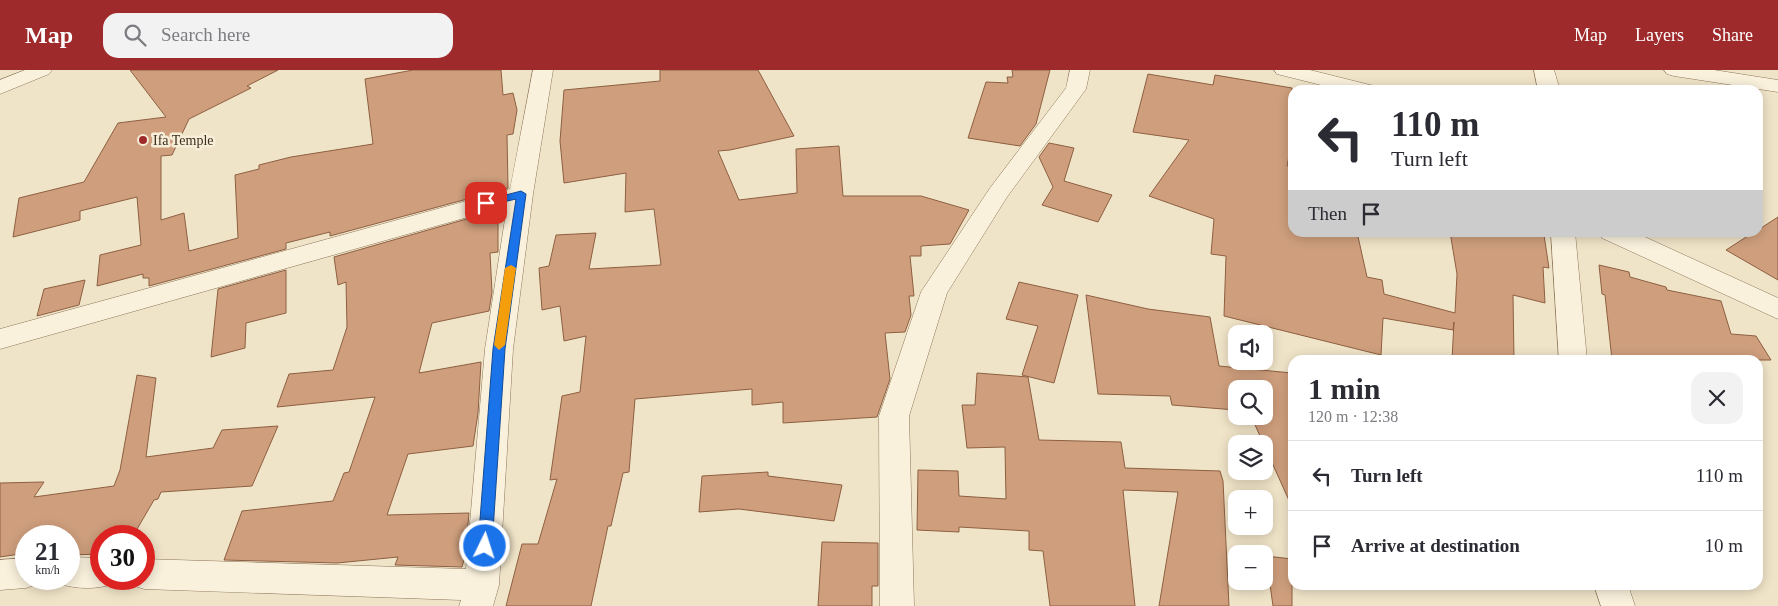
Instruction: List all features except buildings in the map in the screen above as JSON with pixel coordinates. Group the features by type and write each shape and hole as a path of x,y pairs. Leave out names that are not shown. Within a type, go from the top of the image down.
{"street":[{"path":"0,88 42,70"},
{"path":"155,575 479,596 499,349 521,194 543,70"},
{"path":"897,606 894,416 934,292 998,193 1076,89 1080,70"},
{"path":"1544,70 1548,85"},
{"path":"1674,70 1778,86"},
{"path":"1298,71 1349,85"},
{"path":"0,339 521,194"},
{"path":"1563,237 1573,355"},
{"path":"1621,237 1778,309"},
{"path":"0,575 15,574"},
{"path":"1613,590 1618,606"}],"slow traffic":[{"path":"499,345 511,268"}],"place":[{"name":"Ifa Temple","path":"143,140"}],"route":[{"path":"485,546 499,349 521,194 486,203"}]}
